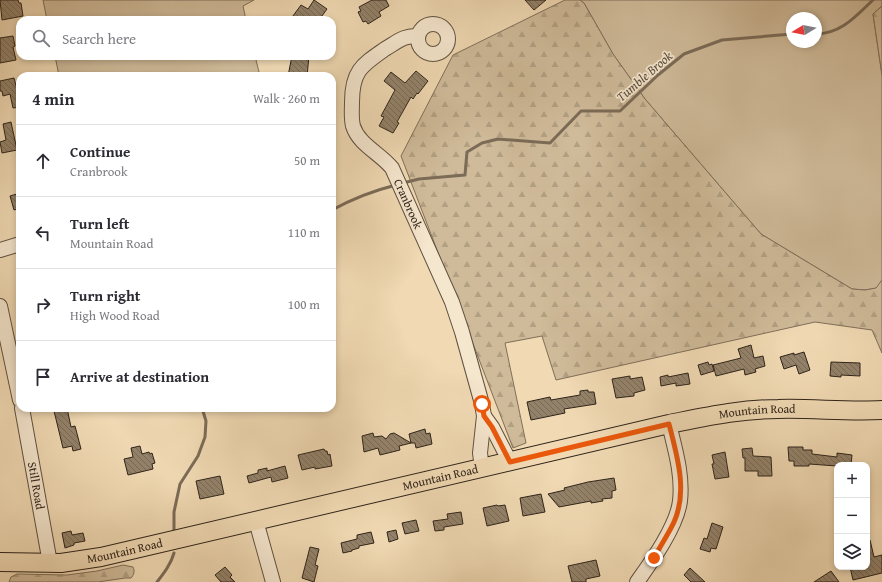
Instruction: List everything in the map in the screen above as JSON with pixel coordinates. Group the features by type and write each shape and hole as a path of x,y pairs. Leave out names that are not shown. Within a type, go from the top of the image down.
{"main road":[{"name":"Mountain Road","path":"0,562 50,563 70,562 101,557 669,424 727,413 777,409 862,412 882,410"}],"street":[{"name":"Cranbrook","path":"418,36 409,36 397,41 366,62 355,76 352,91 352,117 357,133 367,145 387,162 395,175 452,302 482,404 484,416 480,453 482,468"},
{"path":"0,250 16,245"},
{"path":"0,306 16,381"},
{"name":"Still Road","path":"23,412 50,563"},
{"name":"Cranbrook","path":"484,416 492,427 510,462"},
{"path":"637,582 654,558 674,522 680,501 680,477 669,424"},
{"path":"256,521 273,582"}],"green space":[{"path":"43,0 254,0 243,6 245,16 46,16"},
{"path":"565,0 580,0 584,3 613,54 645,99 761,234 852,289 865,290 876,288 882,280 882,353 872,330 815,322 556,380 542,336 505,343 526,443 513,448 401,156 453,55"},
{"path":"580,0 882,0 882,6 873,14 882,75 882,280 877,288 865,290 852,289 761,234 645,99 613,54 584,3"},
{"path":"882,6 882,75 873,14"},
{"path":"56,60 256,60 259,72 58,72"},
{"path":"123,565 133,567 134,573 131,578 98,582 9,582 11,577 17,574 67,575 97,571"}],"building":[{"path":"0,0 18,0 19,3 21,3 23,16 16,16 16,17 2,20"},
{"path":"314,0 327,9 322,16 293,16 301,5 308,9"},
{"path":"372,0 386,0 389,6 379,12 381,16 368,24 366,21 363,22 358,12 361,11 359,7"},
{"path":"525,0 546,0 534,10"},
{"path":"13,36 15,46 13,47 16,60 0,63 0,38"},
{"path":"291,60 309,60 307,72 289,72"},
{"path":"416,71 428,81 413,99 411,97 397,122 399,123 393,133 379,126 384,117 381,116 395,90 384,81 391,72 405,83"},
{"path":"14,78 16,86 16,108 13,108 10,94 3,96 2,91 0,91 0,81"},
{"path":"11,122 16,150 2,153 0,142 6,140 3,124"},
{"path":"16,194 16,209 14,210 10,196"},
{"path":"751,345 754,358 763,356 765,366 755,369 756,372 745,375 744,369 716,376 713,365 741,358 738,349"},
{"path":"804,352 810,370 799,374 796,365 784,369 780,357"},
{"path":"708,362 709,365 712,364 714,371 701,375 698,365"},
{"path":"831,362 860,363 860,376 830,376"},
{"path":"688,373 690,384 676,386 676,383 661,386 660,377"},
{"path":"630,376 630,379 642,377 645,390 634,393 634,396 616,398 612,379"},
{"path":"588,390 588,392 594,392 596,404 564,409 565,413 531,420 527,402 550,397 551,400 580,395 580,391"},
{"path":"54,412 68,412 71,427 75,426 81,449 73,451 72,446 63,448"},
{"path":"425,429 426,434 430,433 432,444 416,448 415,443 411,443 409,434"},
{"path":"373,433 374,437 382,436 386,439 390,434 394,433 411,443 399,446 400,450 380,455 378,448 364,452 362,436"},
{"path":"140,446 142,454 149,452 150,454 152,453 155,463 152,464 153,469 128,475 124,459 133,457 131,448"},
{"path":"788,447 803,447 803,450 812,450 812,454 837,457 837,453 852,455 851,462 834,462 834,466 809,464 809,466 794,466 794,461 789,461"},
{"path":"752,448 753,456 771,457 772,476 758,476 758,471 745,471 745,458 743,458 742,449"},
{"path":"324,449 327,451 328,455 330,454 332,466 315,469 315,467 302,470 298,455"},
{"path":"725,452 729,477 715,479 712,455"},
{"path":"285,466 288,478 272,482 271,477 249,483 247,476 258,473 258,470 267,468 267,471"},
{"path":"220,476 224,494 200,499 196,481"},
{"path":"614,478 616,490 612,491 612,498 602,499 603,501 591,503 591,501 559,507 548,494 588,482"},
{"path":"541,494 545,512 523,516 520,498"},
{"path":"505,505 509,521 487,526 483,508"},
{"path":"461,512 463,524 444,527 444,530 435,531 433,521 448,519 447,514"},
{"path":"416,520 419,531 405,534 402,523"},
{"path":"712,523 723,527 716,549 711,548 710,552 700,549 704,538 707,539"},
{"path":"396,530 398,539 389,542 387,532"},
{"path":"71,531 72,535 83,533 85,541 74,543 74,545 65,548 62,533"},
{"path":"371,532 374,543 359,546 359,548 343,553 341,543 357,539 357,535"},
{"path":"870,540 874,557 882,555 882,573 853,580 851,570 870,570"},
{"path":"310,547 319,549 315,565 318,566 314,582 302,578"},
{"path":"596,560 600,576 586,579 586,582 572,582 568,566"},
{"path":"225,567 232,575 230,577 235,582 221,582 215,575"},
{"path":"690,568 705,582 691,582 684,575"},
{"path":"831,571 839,582 814,582"}],"waterway":[{"name":"Tumble Brook","path":"822,33 833,31 848,23 873,0"},
{"name":"Tumble Brook","path":"403,183 419,179 465,175 467,152 482,143 498,139 550,143 581,111 620,111 658,75 684,54 722,40 786,35"},
{"name":"Tumble Brook","path":"336,208 363,195 396,185"},
{"name":"Tumble Brook","path":"174,531 174,512 180,484 198,456 205,437 206,421 203,412"},
{"name":"Tumble Brook","path":"157,582 165,572 174,553"}],"route":[{"path":"482,404 484,416 492,427 510,462 669,424 680,477 680,501 674,522 654,558"}]}
